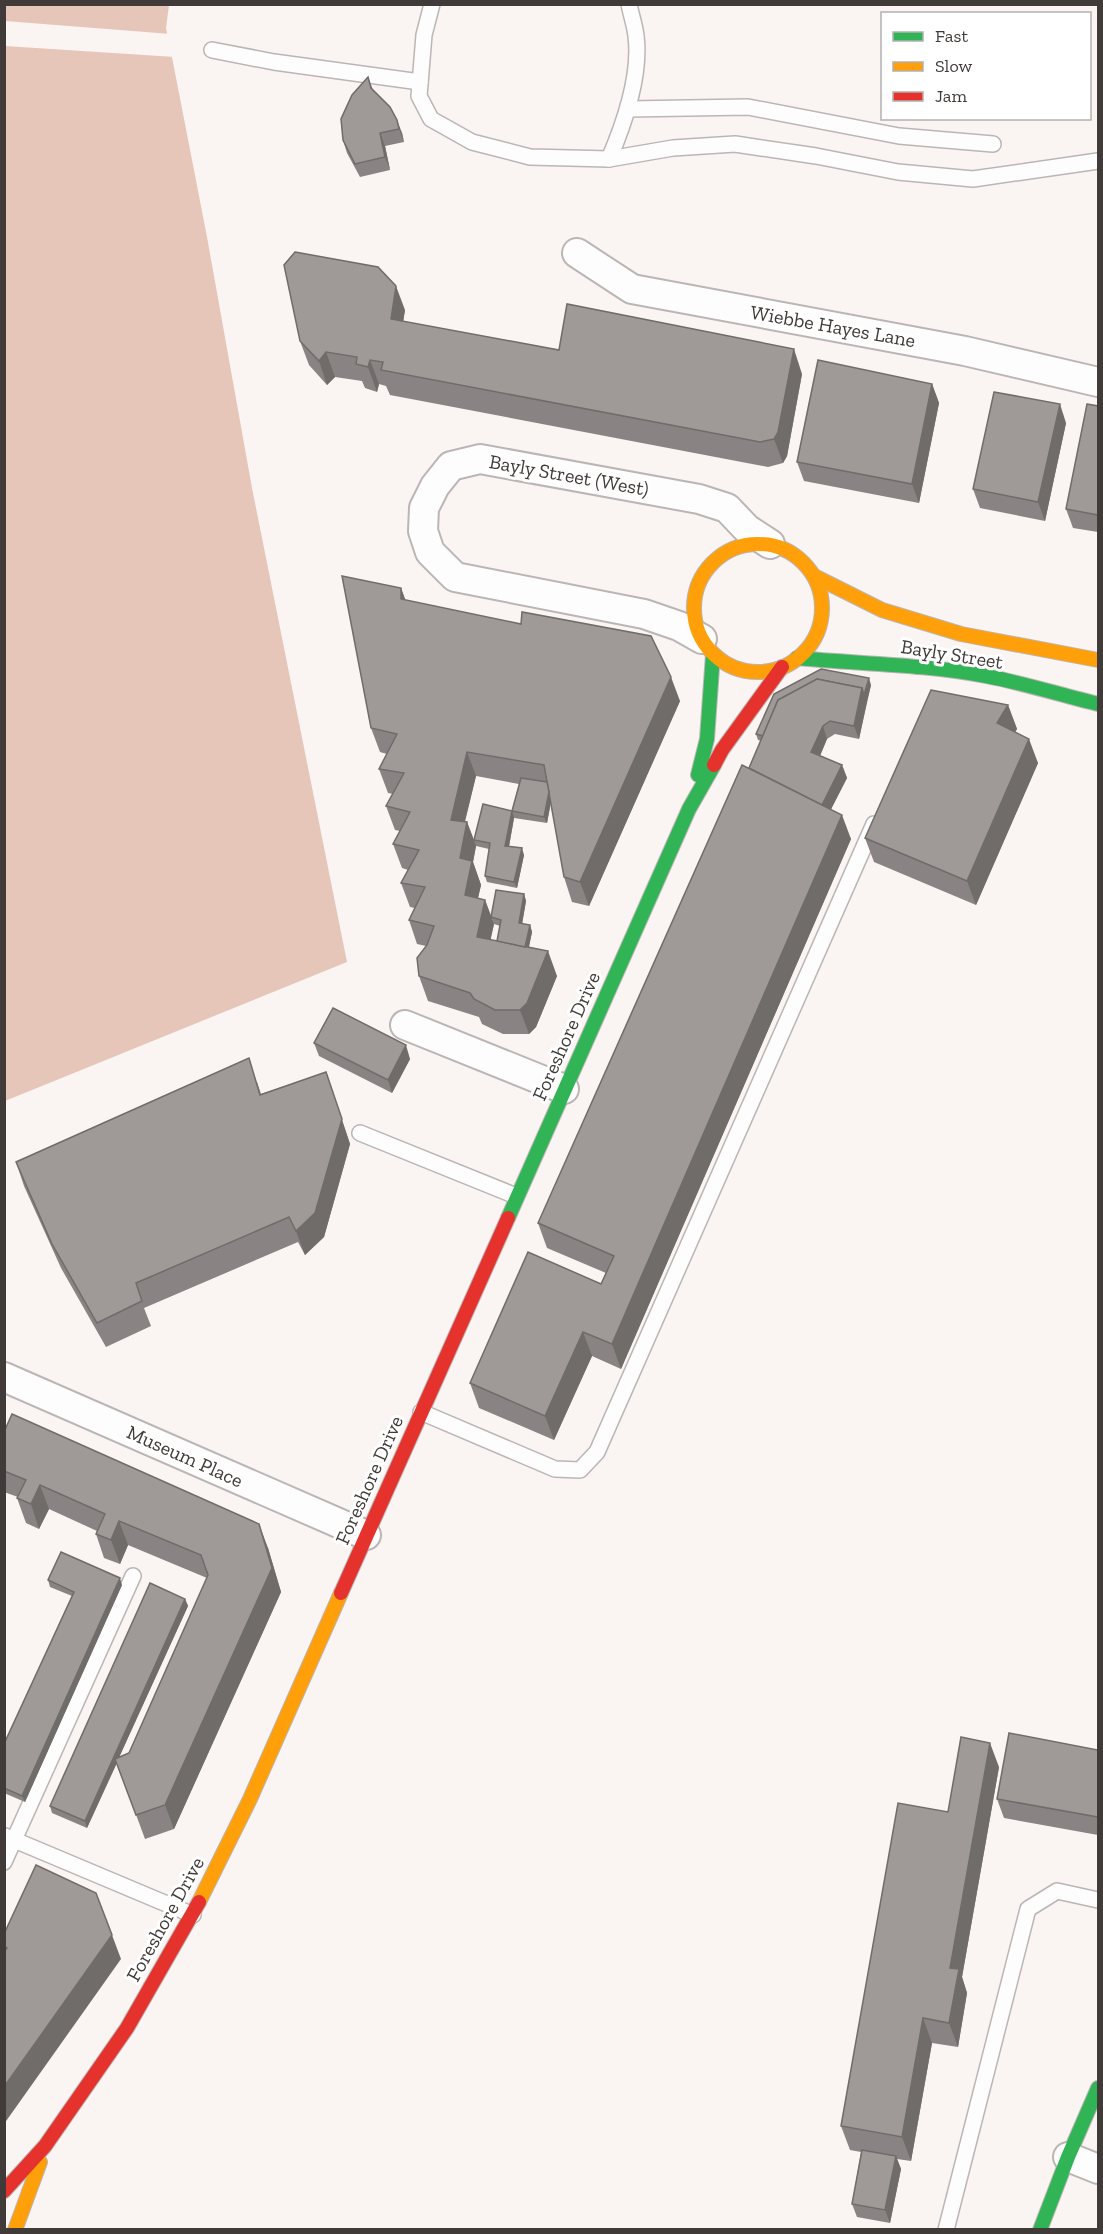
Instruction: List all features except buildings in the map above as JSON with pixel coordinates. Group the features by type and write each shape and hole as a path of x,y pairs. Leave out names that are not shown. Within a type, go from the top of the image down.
{"street":[{"name":"Wiebbe Hayes Lane","path":"577,253 632,289 966,351 1098,382"},
{"name":"Bayly Street (West)","path":"707,646 679,626 644,614 455,577 430,552 423,531 424,508 435,486 452,466 480,459 699,499 727,508 747,529 770,544"},
{"path":"752,544 770,544 788,550 803,561 814,576 820,593 822,611 810,645 797,658 782,667 763,672 745,671 728,665 707,646 695,622 693,604 697,586 705,570 718,557 734,548 752,544"},
{"name":"Bayly Street","path":"814,576 882,610 962,634 1098,660"},
{"name":"Foreshore Drive","path":"689,809 707,739 707,646"},
{"name":"Bayly Street","path":"797,658 862,664 898,664 940,675 986,676 1098,704"},
{"name":"Foreshore Drive","path":"4,2191 45,2146 127,2028 193,1915 250,1799 689,809 722,750 782,667"},
{"path":"405,1025 564,1089"},
{"name":"Museum Place","path":"4,1377 366,1535"},
{"path":"1040,2229 1098,2088"},
{"name":"Foreshore Drive","path":"15,2229 45,2146"},
{"path":"1068,2157 1098,2169"}],"lane":[{"path":"432,4 424,35 419,96 431,120 472,142 530,157 609,159 674,148 735,144 816,156 898,172 973,179 1098,161"},
{"path":"609,159 628,109 634,79 637,37 629,4"},
{"path":"212,50 274,62 420,81"},
{"path":"628,109 748,107 898,136 993,144"},
{"path":"421,1412 555,1470 580,1470 597,1452 882,806"},
{"path":"360,1134 516,1196"},
{"path":"4,1862 9,1838 133,1576"},
{"path":"9,1838 193,1915"},
{"path":"946,2229 1028,1908 1057,1891 1098,1900"}],"shaded area":[{"path":"5,5 169,5 166,28 207,237 252,488 347,962 5,1101"}],"pier":[{"path":"5,21 171,34 175,57 5,46"}],"traffic: fast":[{"path":"698,775 707,739 713,654"},
{"path":"797,658 962,672 1014,682 1098,704"},
{"path":"508,1218 689,809 714,765"},
{"path":"1040,2230 1098,2088"}],"traffic: slow":[{"path":"758,544 782,549 803,563 817,584 822,608 817,632 803,653 782,667 758,672 734,667 713,653 699,632 694,608 699,584 713,563 734,549 758,544"},
{"path":"814,576 882,610 961,634 1098,660"},
{"path":"199,1902 250,1799 341,1593"},
{"path":"15,2230 40,2162"}],"traffic: jam":[{"path":"714,765 722,750 782,667"},
{"path":"341,1593 508,1218"},
{"path":"4,2191 45,2146 127,2028 199,1902"}]}
